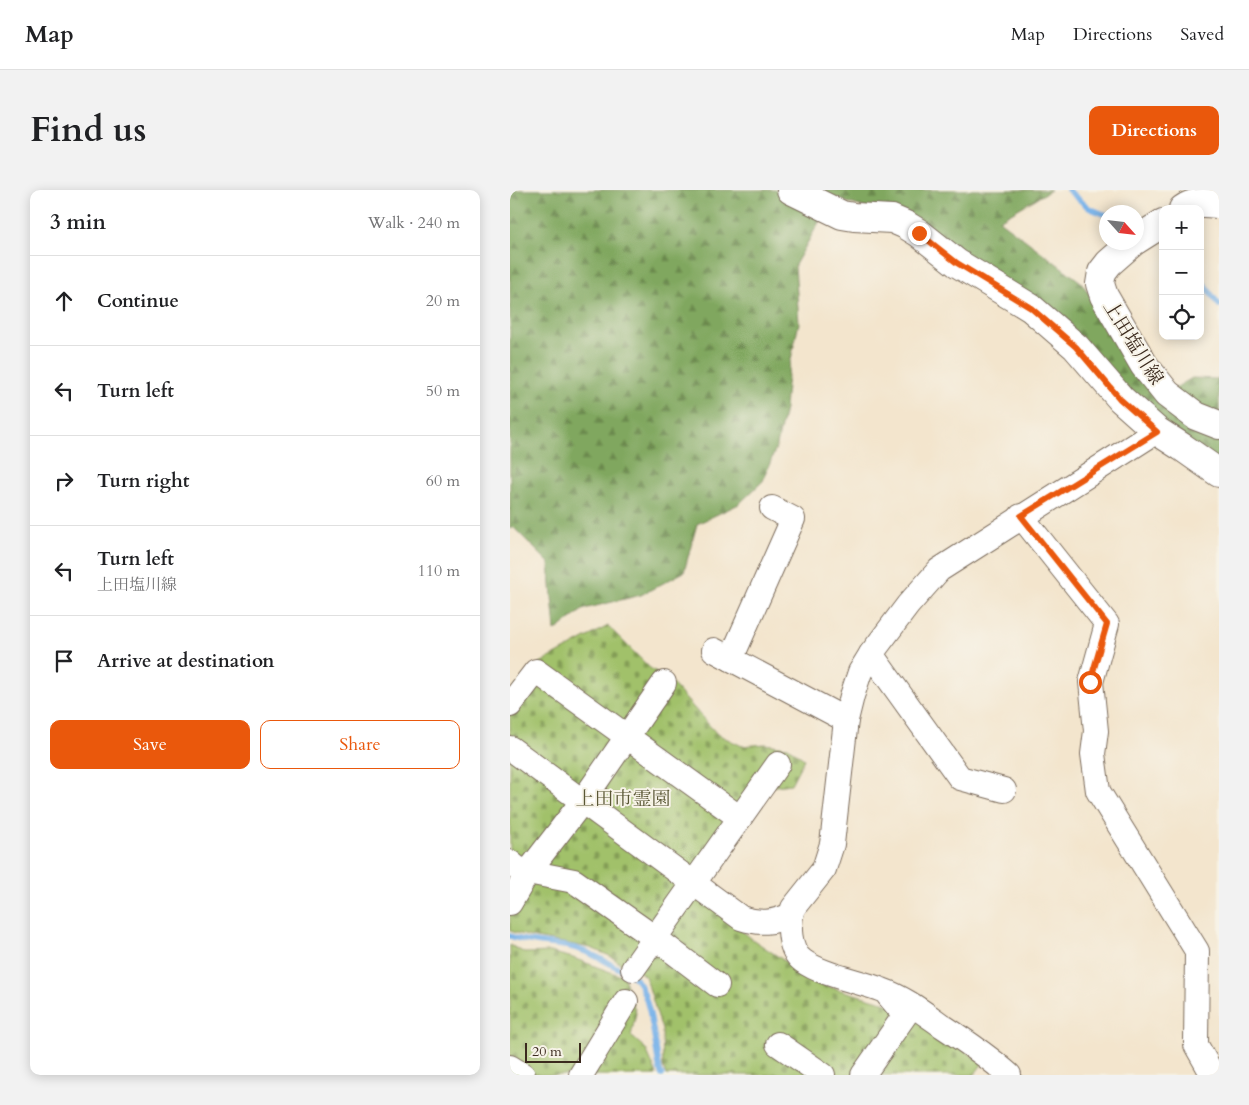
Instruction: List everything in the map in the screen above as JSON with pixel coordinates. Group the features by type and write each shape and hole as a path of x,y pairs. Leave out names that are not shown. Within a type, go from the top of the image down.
{"main road":[{"name":"上田塩川線","path":"791,190 842,215 892,219 919,233 957,263 1031,308 1076,347 1120,399 1157,432 1219,473"},
{"path":"1191,205 1203,202 1219,204"},
{"path":"1144,235 1159,225"},
{"name":"上田塩川線","path":"1123,250 1108,263 1102,272 1100,284 1104,296 1144,365 1167,394 1196,416 1219,425"}],"street":[{"path":"1009,1075 995,1062 906,1001 883,990 819,969 802,960 793,949 789,923 793,908 816,882 824,869 832,844 846,720 860,672 908,604 939,570 1021,516 1157,432"},
{"path":"772,508 793,519 723,654 846,720"},
{"path":"1021,516 1107,624 1090,682 1096,731 1093,754 1098,791 1198,951 1196,1045 1213,1075"},
{"path":"871,654 960,778 1004,790"},
{"path":"510,705 536,671 740,818"},
{"path":"510,903 519,867 582,802 664,683"},
{"path":"510,748 741,918 764,923 777,921 791,915"},
{"path":"633,969 778,764"},
{"path":"519,867 574,881 718,985"},
{"path":"863,1075 905,1015 883,990"},
{"path":"581,1075 626,1001"},
{"path":"778,1044 823,1075"},
{"path":"510,1067 523,1075"}],"green space":[{"path":"510,190 775,190 822,217 795,265 799,323 788,373 785,409 777,445 763,481 739,504 697,524 684,572 641,595 584,609 555,631 549,563 513,527 510,529"},
{"path":"804,190 1051,190 999,220 1081,282 1160,397 1192,378 1219,379 1219,464 1128,394 870,209"},
{"name":"上田市霊園","path":"608,626 650,668 668,679 717,734 742,746 765,744 788,747 804,759 791,784 770,787 695,893 752,939 819,984 897,1006 983,1063 974,1075 666,1075 663,1067 662,1030 646,978 640,972 628,969 610,956 591,948 531,937 510,931 510,692 540,663"},
{"path":"510,945 525,953 550,952 573,958 624,977 636,1013 631,1036 646,1049 657,1075 510,1075"}],"waterway":[{"path":"1068,190 1089,208 1099,212"},
{"path":"1204,284 1219,305"},
{"path":"510,936 525,941 570,947 592,954 636,979 641,987 649,1010 662,1075"}],"route":[{"path":"919,233 957,263 1031,308 1076,347 1120,399 1157,432 1021,516 1107,624 1090,682"}]}
